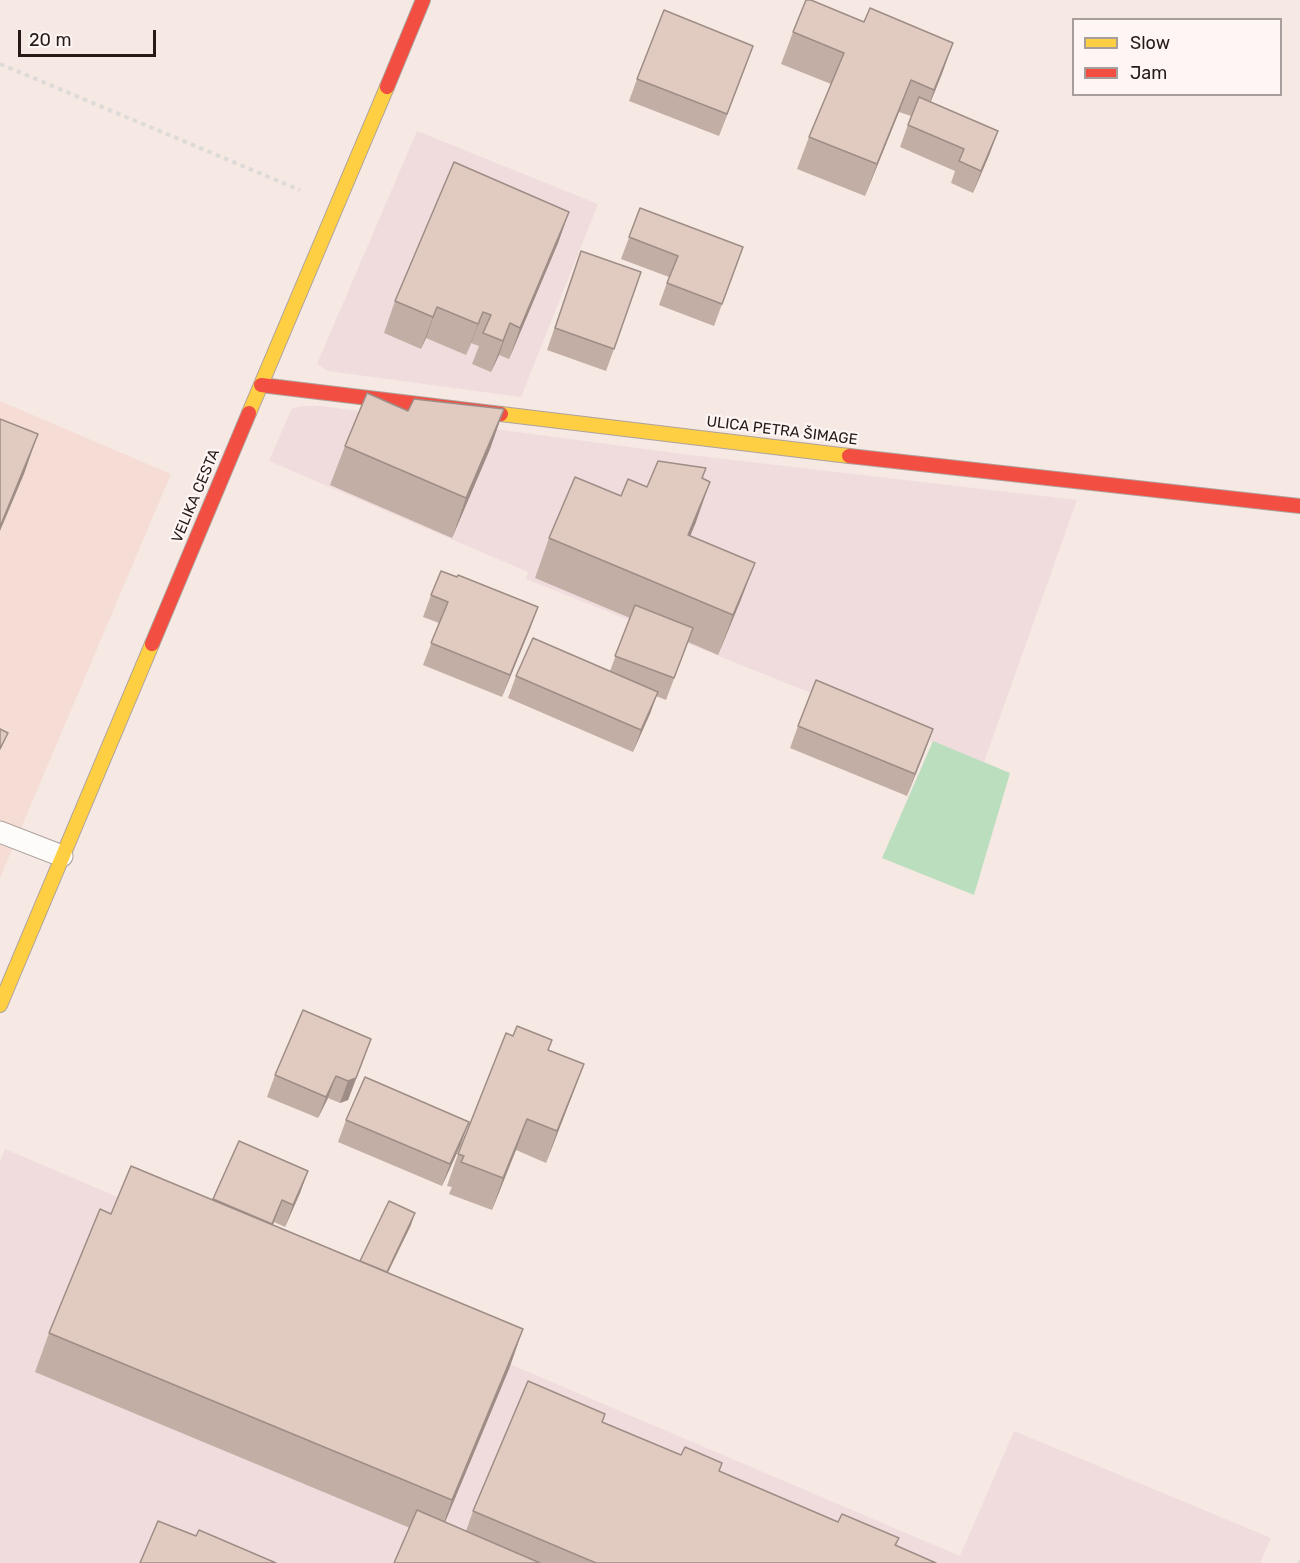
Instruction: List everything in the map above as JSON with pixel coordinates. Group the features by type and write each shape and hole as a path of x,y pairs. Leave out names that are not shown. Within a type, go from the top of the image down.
{"main road":[{"name":"VELIKA CESTA","path":"0,1005 423,0"},
{"name":"ULICA PETRA ŠIMAGE","path":"261,385 963,470 1300,506"}],"lane":[{"path":"0,832 62,856"}],"path":[{"path":"0,64 336,206"}],"shaded area":[{"path":"417,131 598,204 521,397 328,371 317,364"},
{"path":"0,401 171,474 0,878"},
{"path":"321,406 690,455 1077,500 984,762 526,579 528,572 269,461 292,408"},
{"path":"5,1149 960,1556 1014,1431 1271,1538 1260,1563 0,1563 0,1161"}],"green space":[{"path":"933,741 1010,773 974,895 882,858"}],"building":[{"path":"806,0 864,22 870,8 953,43 934,90 911,80 877,164 809,137 844,53 793,32"},
{"path":"664,10 753,46 727,114 637,79"},
{"path":"919,97 998,131 981,171 959,161 964,149 908,125"},
{"path":"454,162 569,212 520,328 510,323 503,341 483,333 491,315 483,312 478,324 437,307 433,317 395,301"},
{"path":"640,208 743,247 722,304 667,283 678,256 629,237"},
{"path":"581,251 641,272 614,349 555,328"},
{"path":"367,393 408,411 414,399 504,409 466,498 345,446"},
{"path":"0,419 38,434 0,527"},
{"path":"658,461 706,468 702,478 710,482 688,535 755,563 733,615 549,538 575,477 621,496 628,479 647,487"},
{"path":"441,571 457,577 458,575 538,607 510,675 431,643 448,602 431,595"},
{"path":"635,605 693,628 674,678 615,656"},
{"path":"533,638 658,692 641,730 516,676"},
{"path":"816,680 933,729 915,774 798,726"},
{"path":"0,729 8,733 0,749"},
{"path":"303,1010 371,1039 356,1078 348,1081 336,1076 326,1097 275,1075"},
{"path":"517,1026 552,1040 548,1050 584,1064 557,1131 527,1119 503,1178 461,1162 464,1156 458,1154 506,1033 513,1036"},
{"path":"365,1077 469,1122 450,1164 346,1120"},
{"path":"239,1141 308,1171 293,1205 282,1200 272,1224 213,1199"},
{"path":"131,1166 523,1329 452,1500 49,1333 100,1209 111,1214"},
{"path":"389,1201 415,1213 387,1272 360,1261"},
{"path":"528,1381 605,1414 602,1422 681,1455 685,1447 722,1463 719,1471 838,1522 842,1514 899,1538 895,1545 936,1563 596,1563 473,1511"},
{"path":"417,1510 540,1563 394,1563"},
{"path":"158,1521 196,1536 199,1530 276,1563 140,1563"}],"traffic: slow":[{"path":"249,413 387,87"},
{"path":"501,414 849,456"},
{"path":"0,1005 152,644"}],"traffic: jam":[{"path":"387,87 423,0"},
{"path":"261,385 501,414"},
{"path":"152,644 249,413"},
{"path":"849,456 1300,506"}]}
